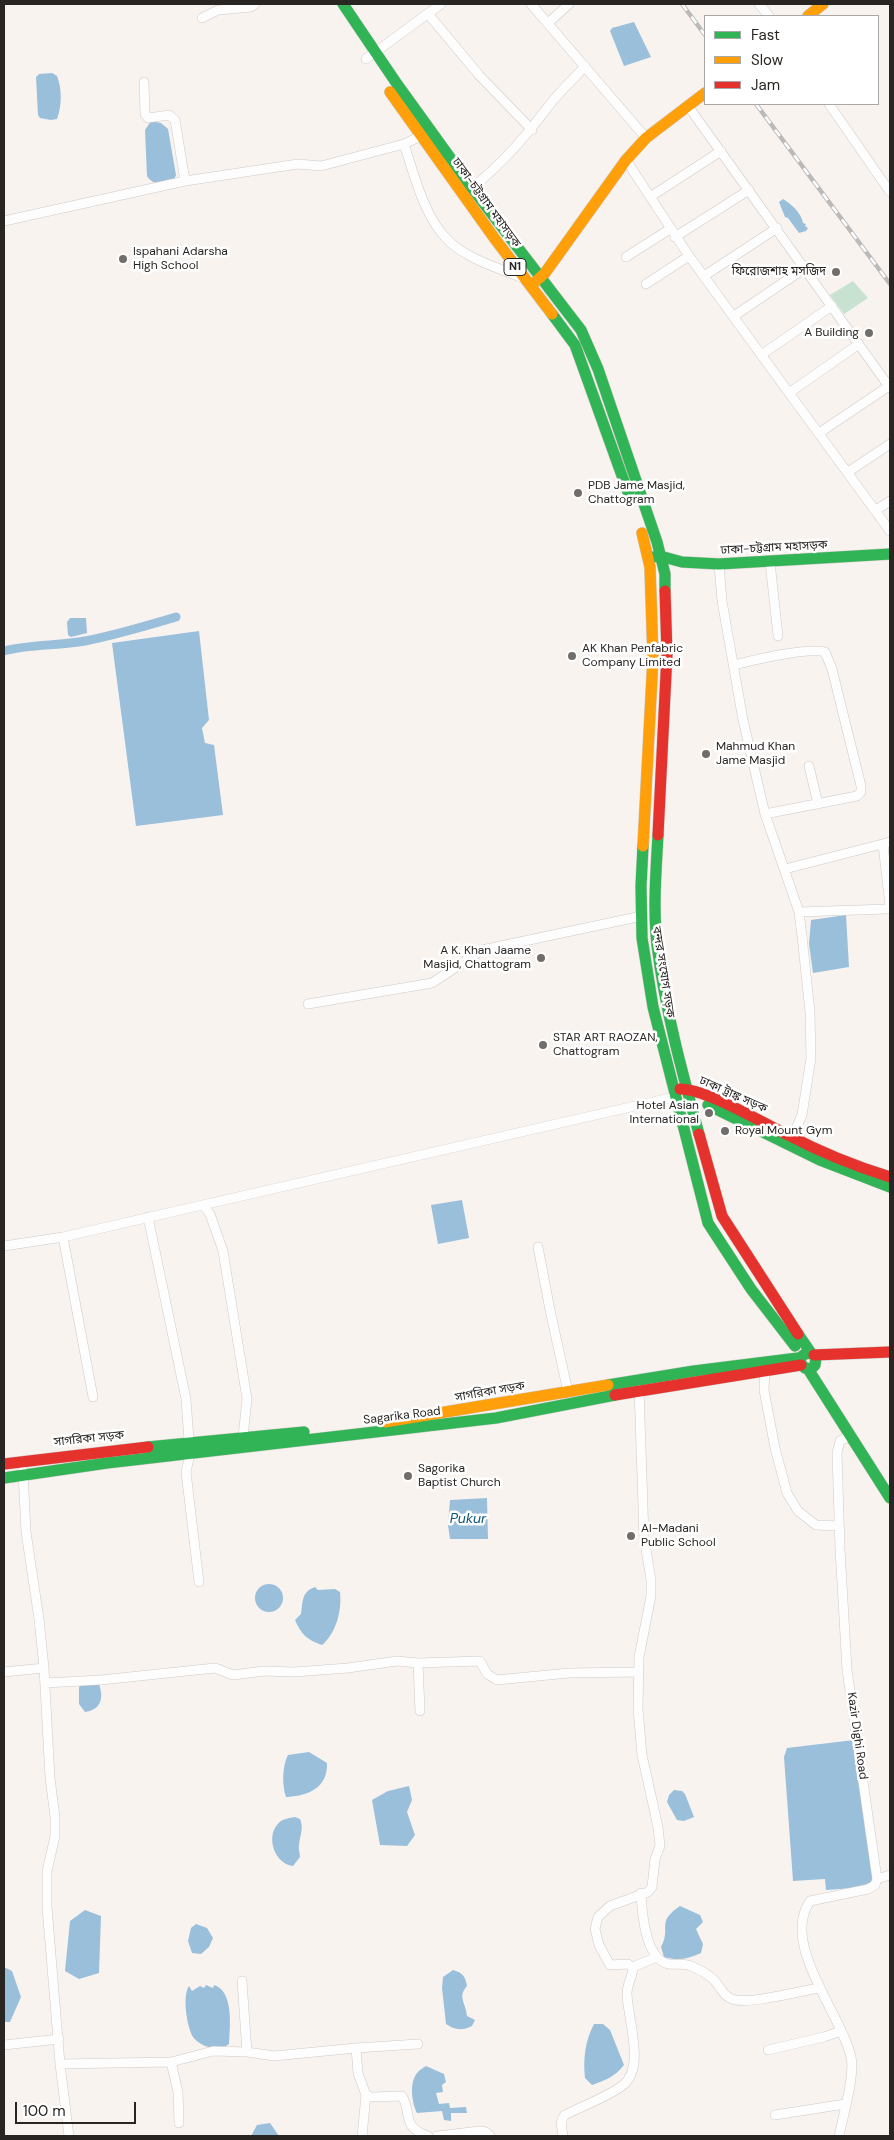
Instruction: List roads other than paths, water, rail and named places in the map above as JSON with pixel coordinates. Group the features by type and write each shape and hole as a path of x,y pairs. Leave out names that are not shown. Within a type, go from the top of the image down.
{"main road":[{"name":"ঢাকা-চট্টগ্রাম মহাসড়ক","path":"330,4 371,55 586,340 598,369 660,556"},
{"name":"ঢাকা-চট্টগ্রাম মহাসড়ক","path":"343,4 371,55 421,136 526,282 575,345 644,537 648,557 660,556 682,562 719,564 890,554"},
{"path":"809,15 823,4"},
{"path":"526,282 540,278 567,245 586,214 626,160 646,138 704,94"},
{"name":"বন্দর সংযোগ সড়ক","path":"660,556 666,588 667,654 655,906 657,944 668,1008 688,1093 722,1216 890,1498"},
{"name":"বন্দর সংযোগ সড়ক","path":"648,557 652,592 653,658 641,886 642,938 653,1007 674,1093 708,1223 751,1289 809,1360 890,1483"},
{"name":"ঢাকা ট্রাঙ্ক সড়ক","path":"674,1093 688,1093 729,1105 836,1157 890,1177"},
{"name":"ঢাকা ট্রাঙ্ক সড়ক","path":"688,1093 770,1138 890,1188"},
{"name":"সাগরিকা সড়ক","path":"4,1464 21,1461 190,1449 243,1437 326,1430 458,1412 639,1379 765,1367 809,1360 890,1352"},
{"name":"সাগরিকা সড়ক","path":"809,1360 890,1361"},
{"name":"Sagarika Road","path":"4,1478 190,1449 496,1418 765,1367"},
{"path":"495,1405 496,1418"}],"street":[{"path":"202,18 218,10 244,8 256,4"},
{"path":"371,55 441,4"},
{"path":"531,4 646,138"},
{"path":"548,23 569,4"},
{"path":"759,4 768,15"},
{"path":"429,14 479,75 532,130"},
{"path":"472,188 497,168 532,130 552,102 585,66"},
{"path":"144,82 145,114 148,118 169,115 175,120 185,181"},
{"path":"830,105 890,192"},
{"path":"688,106 890,387 819,433"},
{"path":"4,222 185,181 298,164 321,166 404,144 421,136"},
{"path":"404,144 431,219 446,239 461,250 526,282"},
{"path":"650,197 721,151"},
{"path":"626,160 689,256 890,531"},
{"path":"626,257 749,190"},
{"path":"704,276 777,228"},
{"path":"646,284 689,256"},
{"path":"734,316 805,268"},
{"path":"761,355 832,306"},
{"path":"789,393 859,344"},
{"path":"848,472 890,444"},
{"path":"876,510 890,501"},
{"path":"770,562 778,636"},
{"path":"719,564 722,602 743,720 765,814 799,912 807,976 811,1058 802,1115 792,1137"},
{"path":"734,665 820,650 827,655 861,786 861,792 857,796 765,814"},
{"path":"809,766 818,804"},
{"path":"785,869 887,844 890,905 887,908 799,912"},
{"path":"308,1004 432,983 482,950 642,916"},
{"path":"4,1246 63,1237 674,1093"},
{"path":"203,1205 210,1214 223,1251 247,1399 243,1437"},
{"path":"148,1217 186,1399 190,1449 186,1472 199,1582"},
{"path":"63,1237 94,1397"},
{"path":"538,1247 568,1392"},
{"path":"765,1367 764,1390 778,1464 787,1493 798,1511 816,1525 840,1526"},
{"path":"633,1967 628,1964 610,1965 599,1945 595,1929 598,1918 610,1906 648,1892 652,1887 655,1859 660,1846 658,1827 642,1755 638,1709 639,1657 651,1596 651,1580 644,1537 639,1379"},
{"name":"Kazir Dighi Road","path":"851,1435 840,1441 837,1453 847,1670 877,1879"},
{"path":"21,1461 24,1475 26,1532 44,1668 50,1778 55,1817 55,1836 47,1871 47,1907 60,2064 69,2136"},
{"path":"45,1683 101,1680 215,1668 233,1675 264,1671 294,1672 398,1661 418,1663 480,1661 488,1674 497,1680 569,1673 638,1672"},
{"path":"418,1663 420,1711"},
{"path":"4,1672 44,1668"},
{"path":"840,2136 852,2075 851,2057 841,2031 810,1967 802,1932 806,1906 810,1901 818,1898 868,1889 875,1885 877,1879 890,1875"},
{"path":"641,1893 643,1918 648,1939 657,1957 667,1964 691,1966 714,1980 732,2000 754,2000 819,1988"},
{"path":"633,1967 657,1957"},
{"path":"564,2136 561,2119 565,2115 623,2086 630,2077 635,2054 627,1991 633,1967"},
{"path":"242,1981 247,2052"},
{"path":"768,2050 824,2037 841,2031"},
{"path":"4,2045 59,2039"},
{"path":"60,2064 171,2062 213,2051 247,2052 274,2056 418,2044"},
{"path":"356,2048 358,2073 366,2095 362,2136"},
{"path":"171,2062 178,2092 179,2123"},
{"path":"366,2095 371,2097 402,2096 405,2101 406,2114 410,2125 419,2133 428,2136"},
{"path":"775,2115 845,2104"},
{"path":"437,2136 480,2130 490,2136"}],"water":[{"path":"634,22 651,57 624,66 610,31 612,28"},
{"path":"52,73 57,76 61,97 57,119 51,120 40,118 38,115 36,77 39,74"},
{"path":"151,121 161,123 168,129 176,175 174,180 156,183 147,176 145,130"},
{"path":"783,199 798,212 803,223 808,228 806,231 799,233 788,218 785,217 779,202"},
{"path":"70,618 86,618 87,633 71,637 68,635 67,622"},
{"path":"199,631 209,720 202,728 205,743 214,745 223,815 136,826 112,643"},
{"path":"846,915 849,967 813,973 809,944 811,920"},
{"path":"462,1200 469,1238 438,1244 431,1205"},
{"name":"Pukur","path":"487,1498 488,1539 450,1539 448,1525 450,1500"},
{"path":"269,1584 279,1588 283,1598 279,1608 269,1612 259,1608 255,1598 259,1588"},
{"path":"315,1587 318,1590 335,1589 340,1592 340,1607 337,1621 331,1634 322,1645 305,1636 295,1620 301,1614 305,1595 310,1589"},
{"path":"99,1684 100,1703 95,1709 85,1712 79,1704 79,1687 81,1685"},
{"path":"854,1740 875,1878 866,1887 826,1890 825,1879 793,1881 784,1757 787,1748"},
{"path":"309,1752 327,1763 324,1779 315,1789 309,1792 286,1797 283,1776 288,1755"},
{"path":"409,1786 412,1800 407,1812 415,1835 407,1846 380,1845 372,1800 388,1791"},
{"path":"674,1790 682,1791 685,1794 694,1817 684,1821 677,1820 667,1802 669,1795"},
{"path":"295,1817 300,1819 302,1829 299,1846 300,1857 293,1866 281,1861 277,1856 272,1843 272,1837 274,1830 281,1821"},
{"path":"680,1906 700,1915 703,1922 696,1929 703,1944 701,1953 683,1959 664,1957 661,1947 665,1935 666,1921 672,1912"},
{"path":"85,1910 101,1916 99,1973 79,1979 65,1971 70,1921"},
{"path":"196,1924 207,1928 213,1938 209,1947 201,1954 192,1953 188,1941 191,1928"},
{"path":"4,1967 12,1971 21,1997 10,2022 4,2022"},
{"path":"453,1970 463,1975 467,1986 462,1997 467,2016 475,2020 472,2026 465,2029 452,2028 446,2024 442,1988 443,1977"},
{"path":"206,1985 213,1988 214,1985 220,1989 225,1994 228,2002 230,2019 229,2044 220,2048 205,2046 196,2040 193,2037 187,2019 186,1997 189,1986 192,1991 200,1986 204,1988"},
{"path":"594,2024 603,2024 610,2030 624,2065 605,2080 592,2085 585,2078 584,2064 585,2050"},
{"path":"426,2066 444,2074 446,2082 442,2085 443,2092 436,2093 439,2104 449,2103 450,2108 466,2107 467,2113 451,2113 451,2121 444,2120 442,2111 417,2113 412,2087 414,2077"},
{"path":"270,2123 279,2136 251,2136 257,2125"}],"waterway":[{"path":"4,651 24,647 85,641 176,617"}],"railway":[{"path":"682,4 704,34"},
{"path":"757,105 890,284"}],"place":[{"name":"Ispahani Adarsha High School","path":"123,259"},
{"name":"ফিরোজশাহ মসজিদ","path":"836,272"},
{"name":"A Building","path":"869,333"},
{"name":"PDB Jame Masjid, Chattogram","path":"578,493"},
{"name":"AK Khan Penfabric Company Limited","path":"572,656"},
{"name":"Mahmud Khan Jame Masjid","path":"706,754"},
{"name":"A K. Khan Jaame Masjid, Chattogram","path":"541,958"},
{"name":"STAR ART RAOZAN, Chattogram","path":"543,1045"},
{"name":"Hotel Asian International","path":"709,1113"},
{"name":"Royal Mount Gym","path":"725,1131"},
{"name":"Sagorika Baptist Church","path":"408,1476"},
{"name":"Al-Madani Public School","path":"631,1536"}]}
